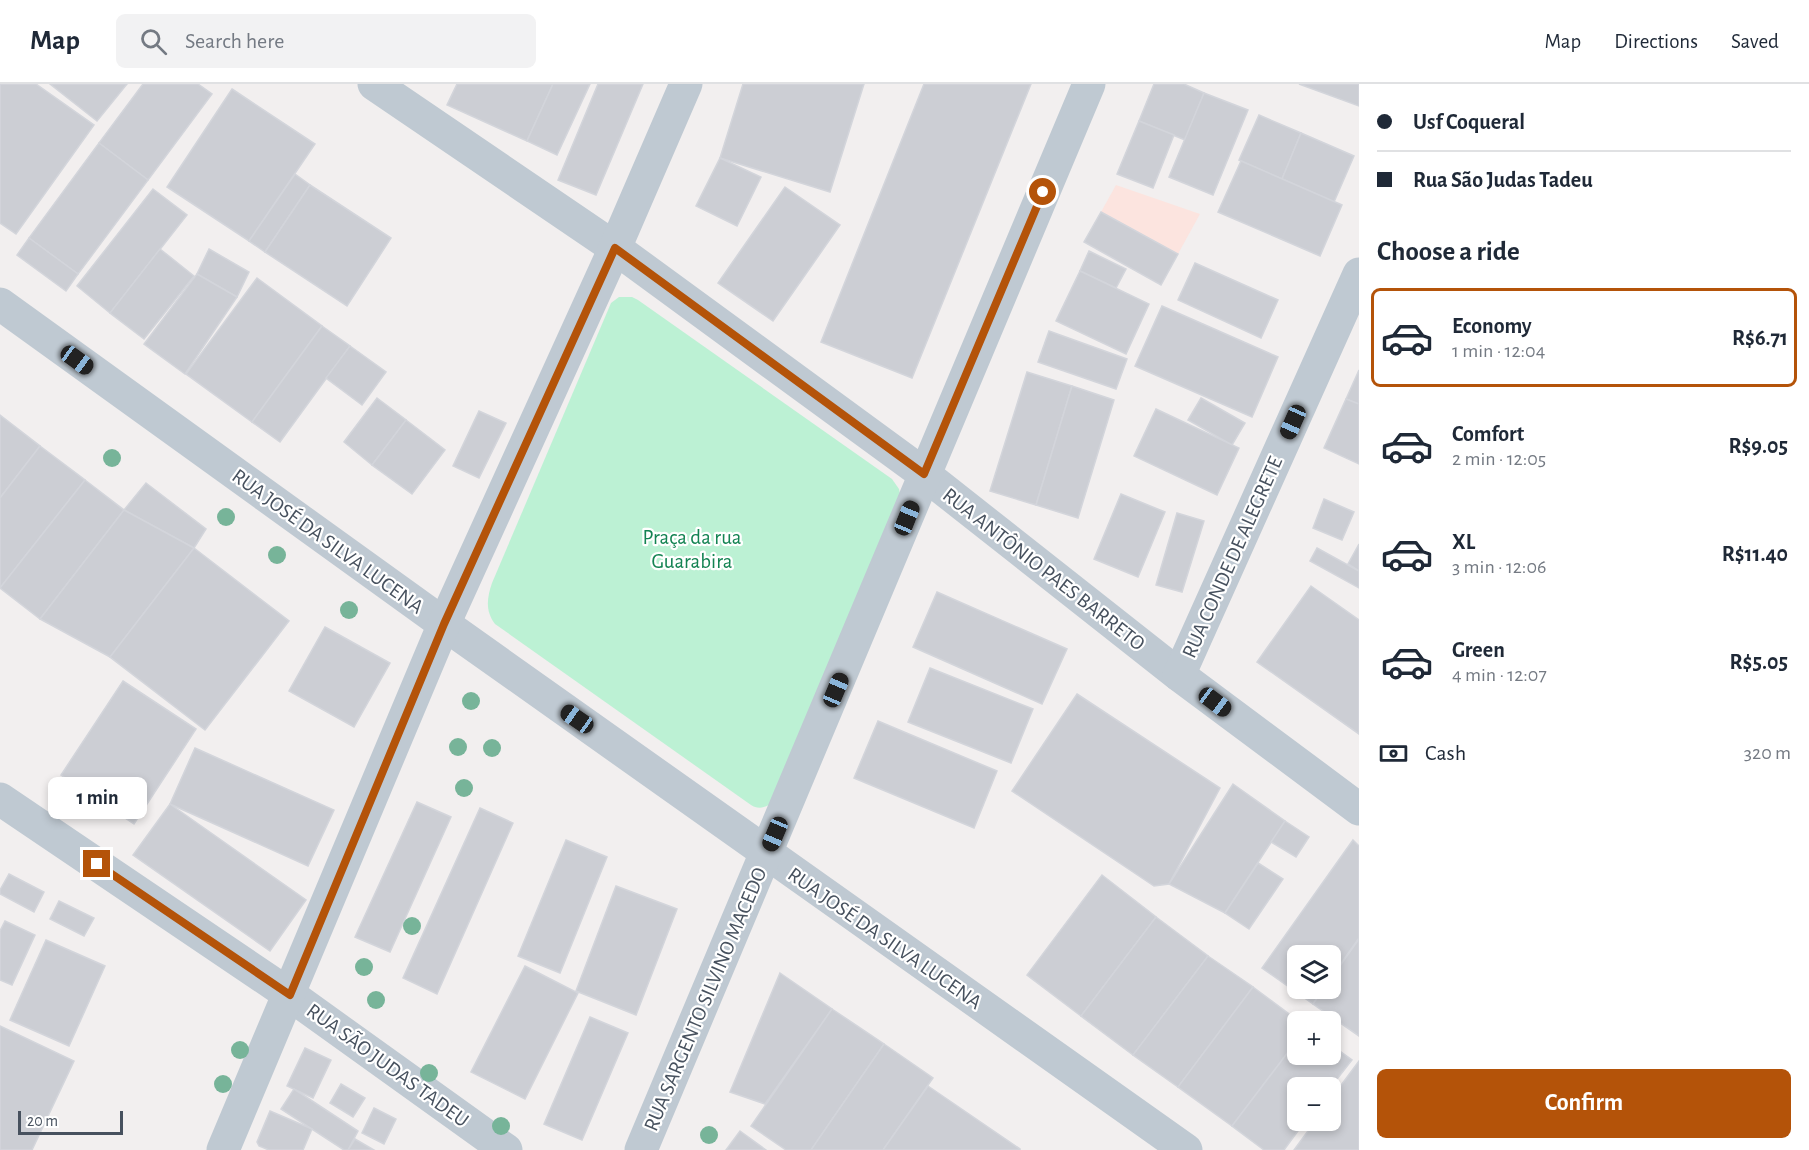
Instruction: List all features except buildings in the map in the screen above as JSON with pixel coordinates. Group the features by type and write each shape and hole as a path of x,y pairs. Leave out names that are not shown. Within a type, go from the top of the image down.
{"street":[{"name":"RUA ANTÔNIO PAES BARRETO","path":"374,84 615,248 924,474 1179,675 1359,809"},
{"path":"224,1150 444,624 615,248 686,84"},
{"name":"RUA SARGENTO SILVINO MACEDO","path":"641,1150 1089,84"},
{"name":"RUA CONDE DE ALEGRETE","path":"1179,675 1359,274"},
{"name":"RUA JOSÉ DA SILVA LUCENA","path":"0,304 766,855 1186,1150"},
{"name":"RUA SÃO JUDAS TADEU","path":"0,799 290,995 506,1150"}],"shaded area":[{"path":"1116,185 1200,214 1178,254 1101,212"}],"green space":[{"name":"Praça da rua Guarabira","path":"619,297 632,297 638,300 892,479 899,489 900,494 769,805 764,807 758,808 751,805 495,624 488,609 492,583 611,303"}],"route":[{"path":"97,864 290,995 444,624 615,248 924,474 1043,192"}]}
